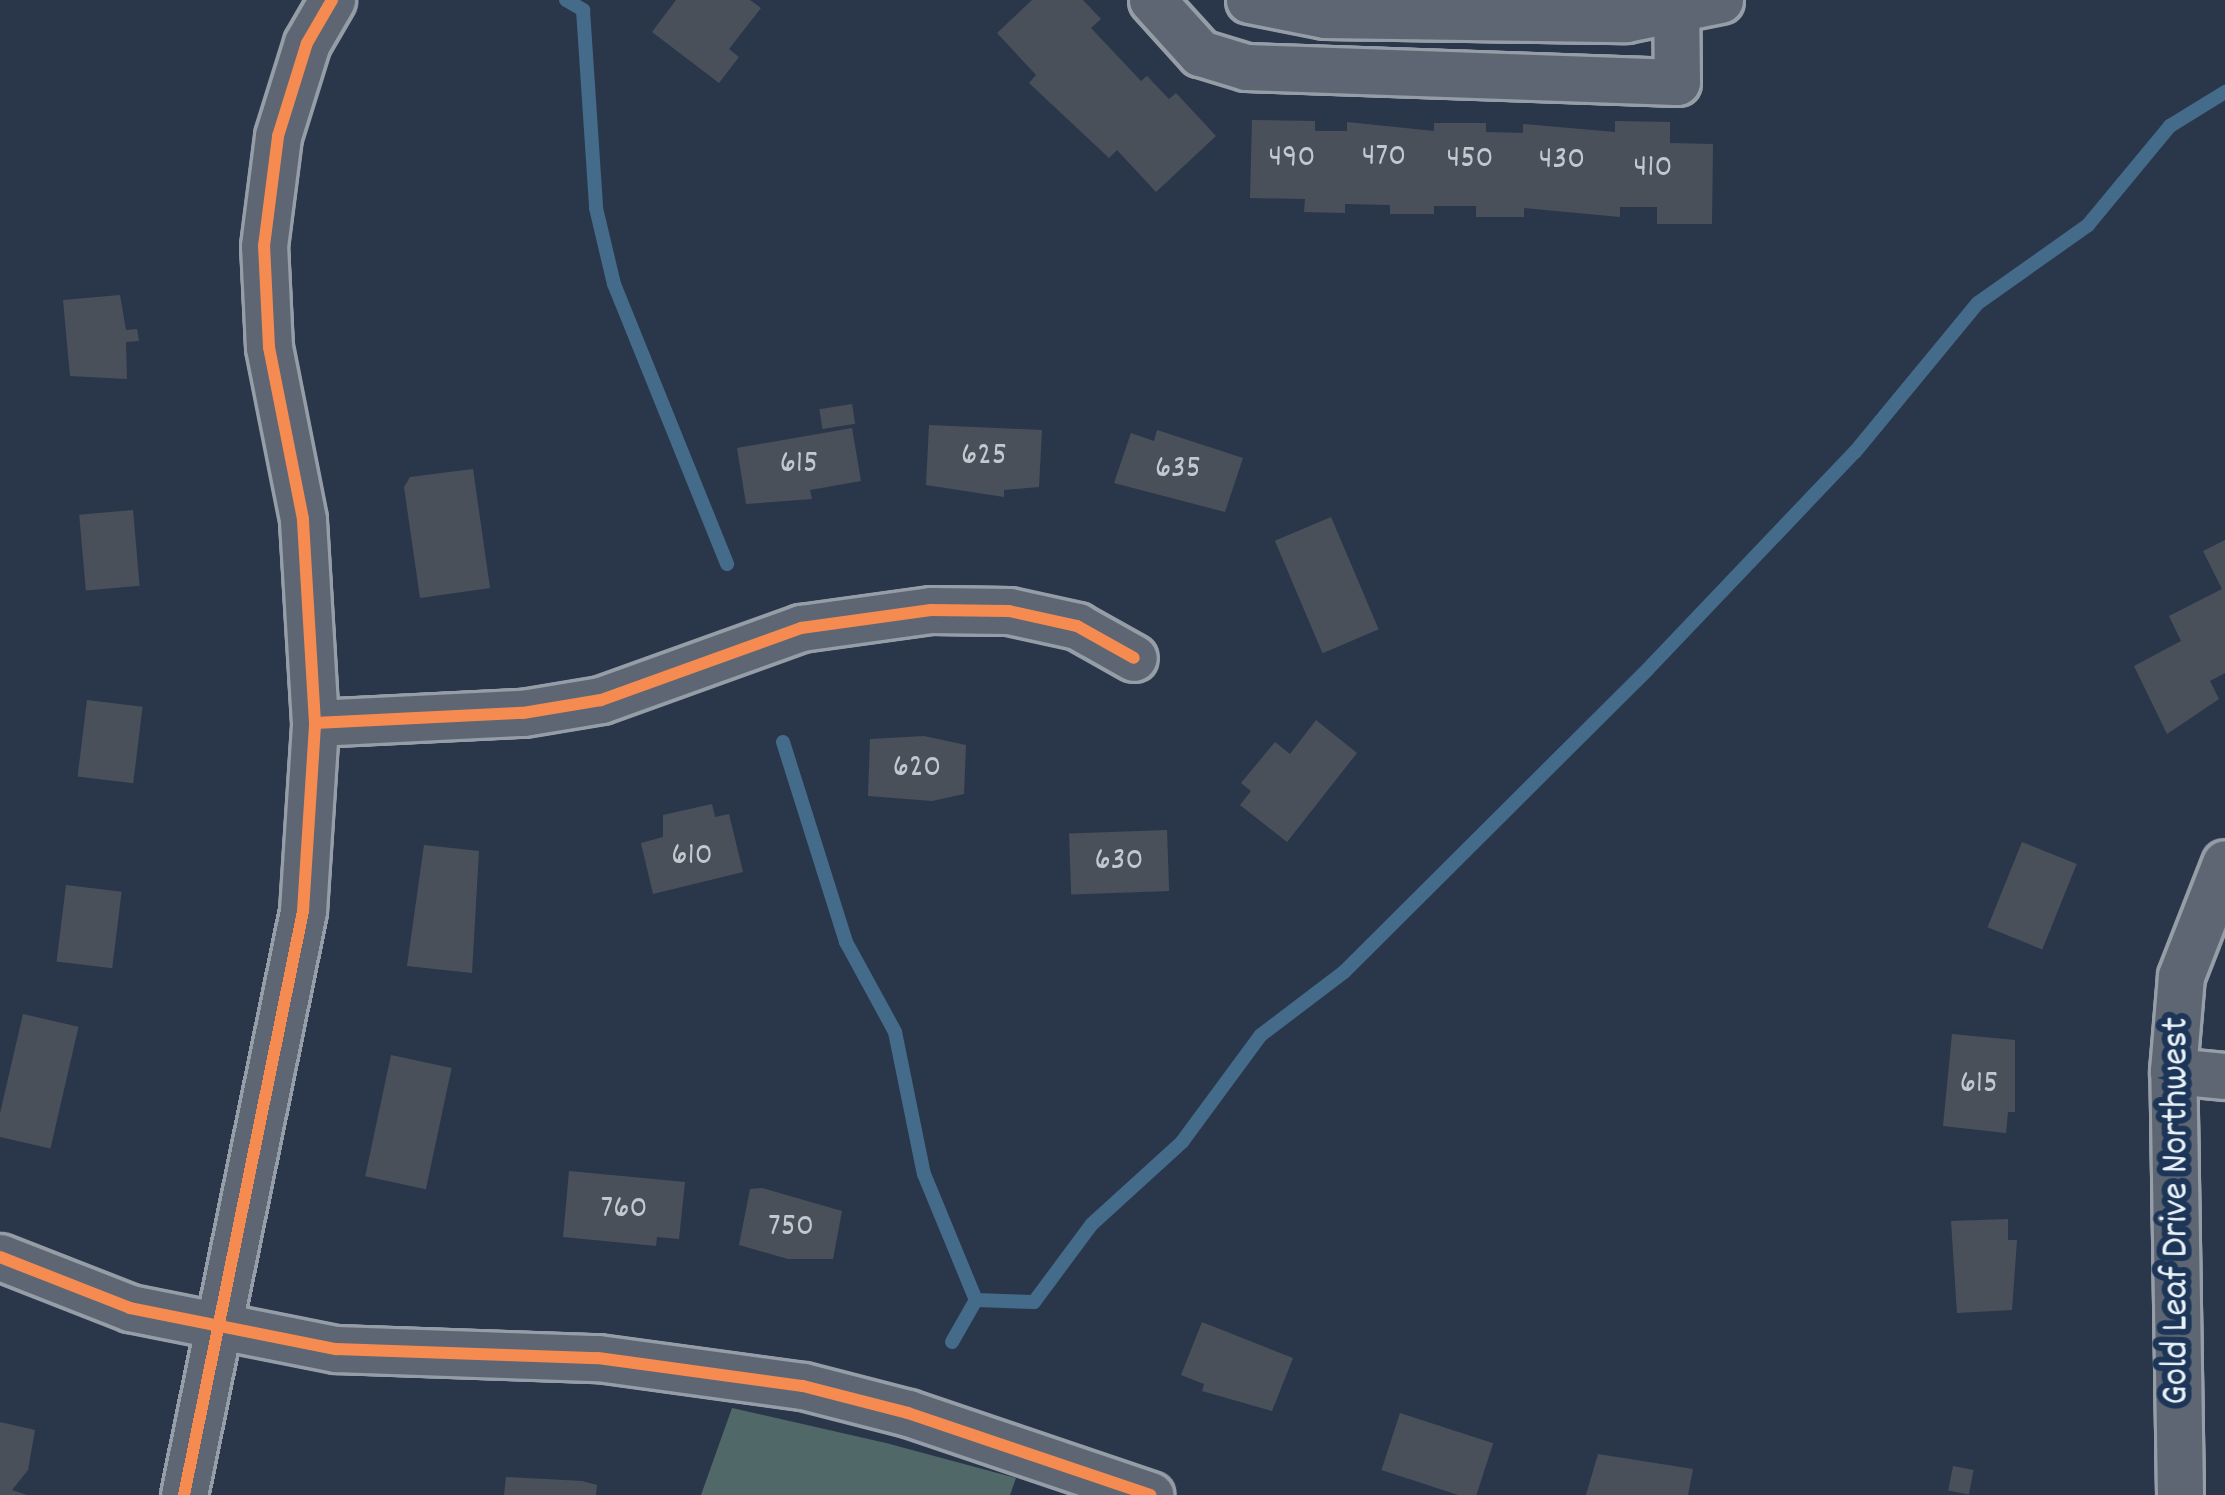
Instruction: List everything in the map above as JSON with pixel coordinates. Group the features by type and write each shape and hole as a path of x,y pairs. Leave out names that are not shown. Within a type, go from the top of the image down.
{"street":[{"path":"184,1495 303,911 315,723 303,519 269,347 264,246 278,136 307,43 332,0"},
{"path":"1152,0 1200,52 1246,68 1677,82 1676,7"},
{"path":"1246,68 1256,4 1676,7 1720,0"},
{"path":"315,723 523,713 601,700 801,628 931,610 1010,611 1077,626 1134,658"},
{"name":"Gold Leaf Drive Northwest","path":"2180,1495 2173,1071 2181,976 2225,863"},
{"path":"2173,1071 2225,1076"},
{"path":"0,1257 130,1307 217,1330 336,1349 598,1358 803,1386 908,1413 1150,1495"}],"green space":[{"path":"732,1408 1016,1478 1010,1495 701,1495"}],"building":[{"path":"676,0 750,0 761,8 729,49 739,57 719,83 652,32"},
{"path":"1032,0 1083,0 1101,19 1091,28 1141,81 1147,76 1169,99 1176,93 1216,136 1156,192 1117,150 1109,158 1029,83 1036,75 997,33"},
{"path":"1252,120 1315,121 1315,131 1347,131 1347,122 1434,131 1434,123 1486,123 1486,132 1523,133 1523,124 1615,132 1615,121 1670,122 1670,143 1713,144 1712,224 1657,224 1657,207 1620,207 1620,217 1524,208 1524,217 1476,217 1476,206 1434,206 1434,214 1390,214 1390,205 1345,204 1345,213 1304,212 1305,199 1250,198"},
{"path":"120,295 126,330 137,329 139,341 126,342 127,379 70,376 63,300"},
{"path":"852,404 855,424 823,429 819,409"},
{"path":"929,425 1042,430 1039,487 1004,490 1004,497 926,485"},
{"path":"852,428 861,481 810,490 812,499 746,504 737,448"},
{"path":"1157,430 1243,458 1225,512 1114,483 1131,433 1154,441"},
{"path":"473,469 490,588 420,598 404,487 410,477"},
{"path":"133,510 140,586 86,590 79,515"},
{"path":"1331,517 1379,629 1323,653 1275,541"},
{"path":"2225,540 2225,673 2210,681 2219,699 2167,734 2134,666 2181,641 2169,616 2222,589 2203,551"},
{"path":"87,700 143,707 133,783 78,776"},
{"path":"1316,720 1357,753 1287,842 1240,805 1251,791 1241,783 1275,742 1290,754"},
{"path":"924,736 966,745 964,794 932,801 868,796 870,739"},
{"path":"712,804 715,817 729,814 743,872 653,894 641,843 663,837 663,815"},
{"path":"1167,830 1169,891 1071,894 1069,833"},
{"path":"2022,842 2077,864 2042,949 1988,927"},
{"path":"424,845 479,851 472,973 407,966"},
{"path":"66,885 122,892 112,968 57,961"},
{"path":"23,1014 79,1027 50,1149 0,1137 0,1114"},
{"path":"1952,1034 2015,1040 2015,1112 2008,1112 2006,1133 1943,1126"},
{"path":"391,1055 452,1068 426,1189 365,1176"},
{"path":"569,1171 685,1182 679,1239 657,1237 656,1246 563,1237"},
{"path":"762,1188 842,1211 833,1259 788,1259 739,1245 750,1189"},
{"path":"2008,1219 2008,1240 2017,1240 2012,1310 1957,1313 1951,1221"},
{"path":"1202,1322 1293,1358 1272,1411 1202,1391 1204,1384 1181,1375"},
{"path":"1400,1413 1493,1443 1476,1495 1458,1495 1381,1470"},
{"path":"0,1422 35,1430 28,1470 12,1490 27,1495 0,1495"},
{"path":"1598,1454 1693,1469 1688,1495 1586,1495"},
{"path":"1953,1466 1974,1470 1969,1495 1948,1491"},
{"path":"506,1477 582,1481 597,1485 596,1495 504,1495"}],"waterway":[{"path":"566,0 583,10 596,208 614,284 727,564"},
{"path":"976,1300 1034,1302 1092,1224 1182,1142 1261,1035 1344,972 1648,669 1855,452 1978,303 2088,225 2170,126 2225,92"},
{"path":"783,742 846,942 895,1032 924,1174 976,1300"},
{"path":"952,1342 976,1300"}],"cycle path":[{"path":"184,1495 303,911 315,723 303,519 269,347 264,246 278,136 307,43 332,0"},
{"path":"315,723 523,713 601,700 801,628 931,610 1009,611 1077,626 1134,658"},
{"path":"0,1257 130,1308 336,1349 598,1358 803,1386 908,1413 1150,1495"}]}
